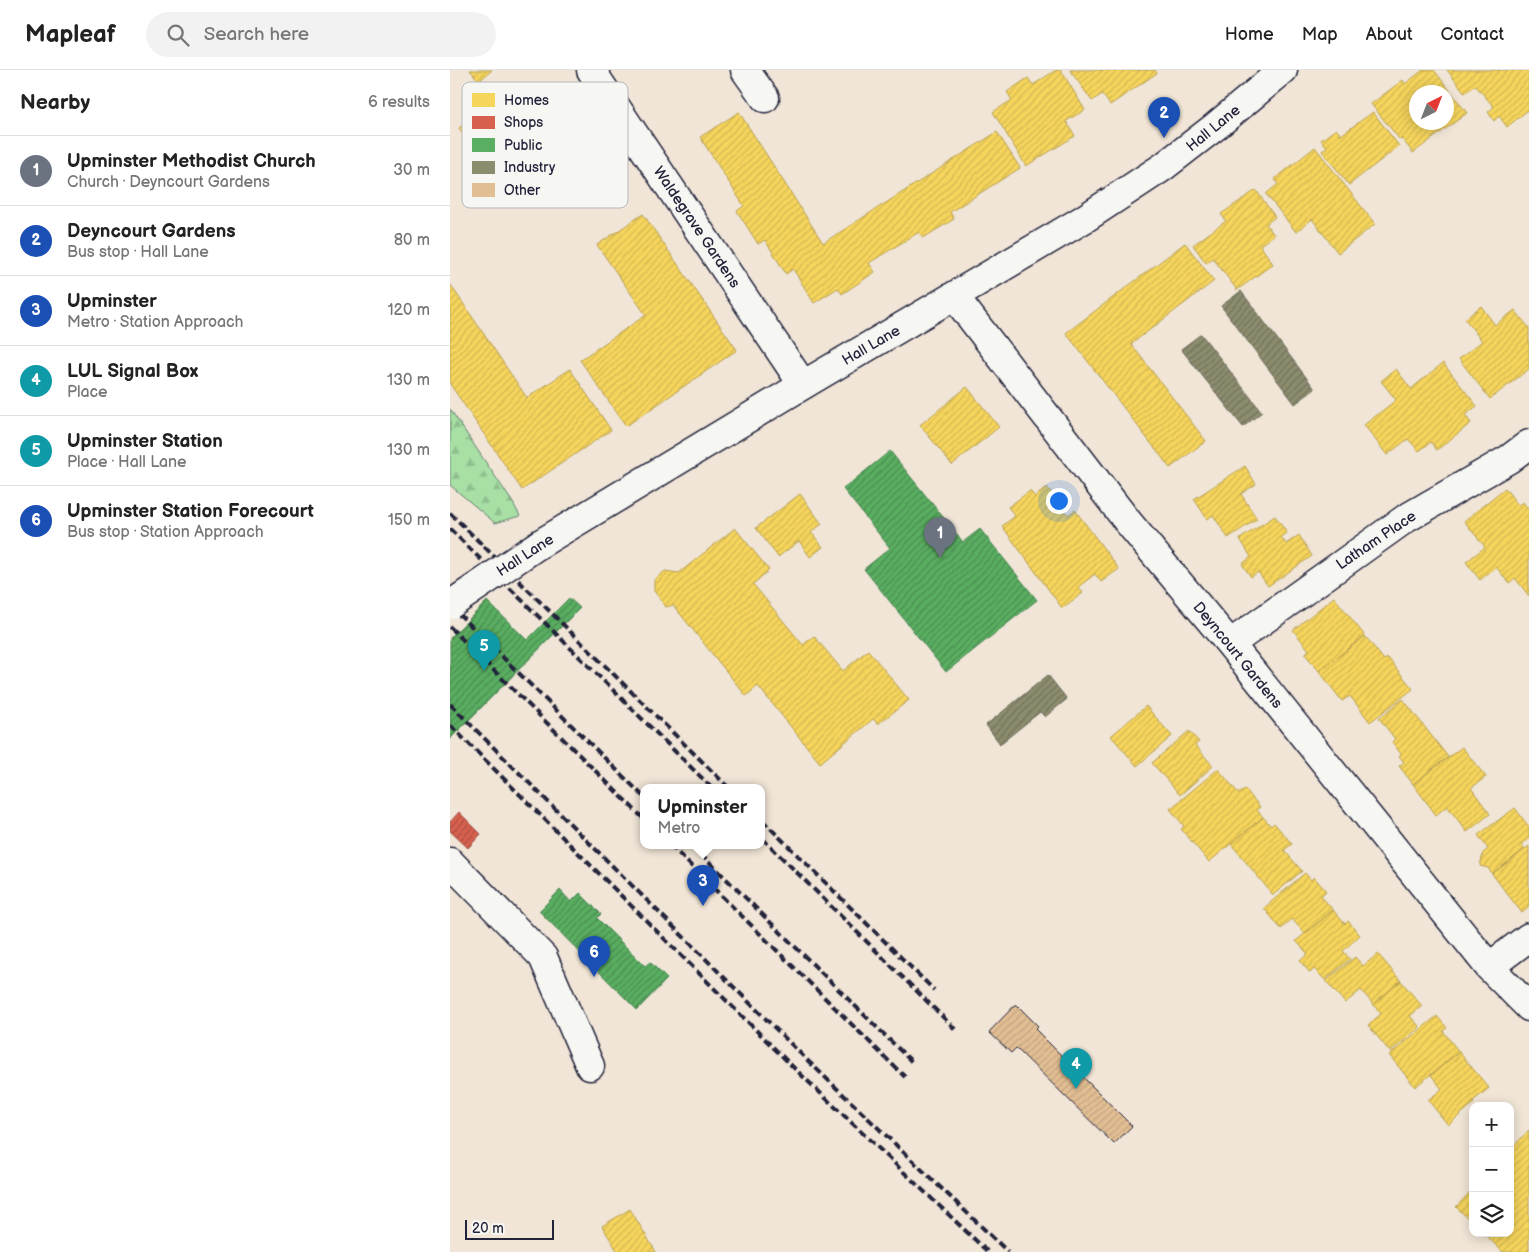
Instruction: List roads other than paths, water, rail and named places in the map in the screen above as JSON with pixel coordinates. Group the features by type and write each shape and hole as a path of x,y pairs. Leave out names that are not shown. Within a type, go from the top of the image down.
{"street":[{"name":"Waldegrave Gardens","path":"591,70 599,82"},
{"path":"745,70 765,98"},
{"name":"Hall Lane","path":"450,605 538,545 803,385 1084,219 1163,167 1216,126 1282,70"},
{"name":"Waldegrave Gardens","path":"628,125 803,385"},
{"name":"Deyncourt Gardens","path":"954,297 1128,522 1230,644 1490,967 1529,1007"},
{"name":"Latham Place","path":"1230,644 1405,519 1509,459 1529,444"},
{"path":"450,862 542,957 590,1066"},
{"path":"1490,967 1529,937"}],"railway":[{"path":"450,513 725,784"},
{"path":"450,529 708,784"},
{"path":"450,605 640,793"},
{"path":"450,627 640,815"},
{"path":"450,704 805,1058 1008,1252"},
{"path":"450,725 795,1069 988,1252"},
{"path":"765,823 934,990"},
{"path":"765,841 955,1029"},
{"path":"674,849 905,1077"},
{"path":"696,849 912,1062"}],"place":[{"name":"Deyncourt Gardens","path":"1164,138"},
{"name":"Upminster Methodist Church","path":"940,558"},
{"name":"Upminster Station","path":"484,671"},
{"name":"Upminster","path":"703,906"},
{"name":"Upminster Station Forecourt","path":"594,977"},
{"name":"LUL Signal Box","path":"1076,1089"}]}
